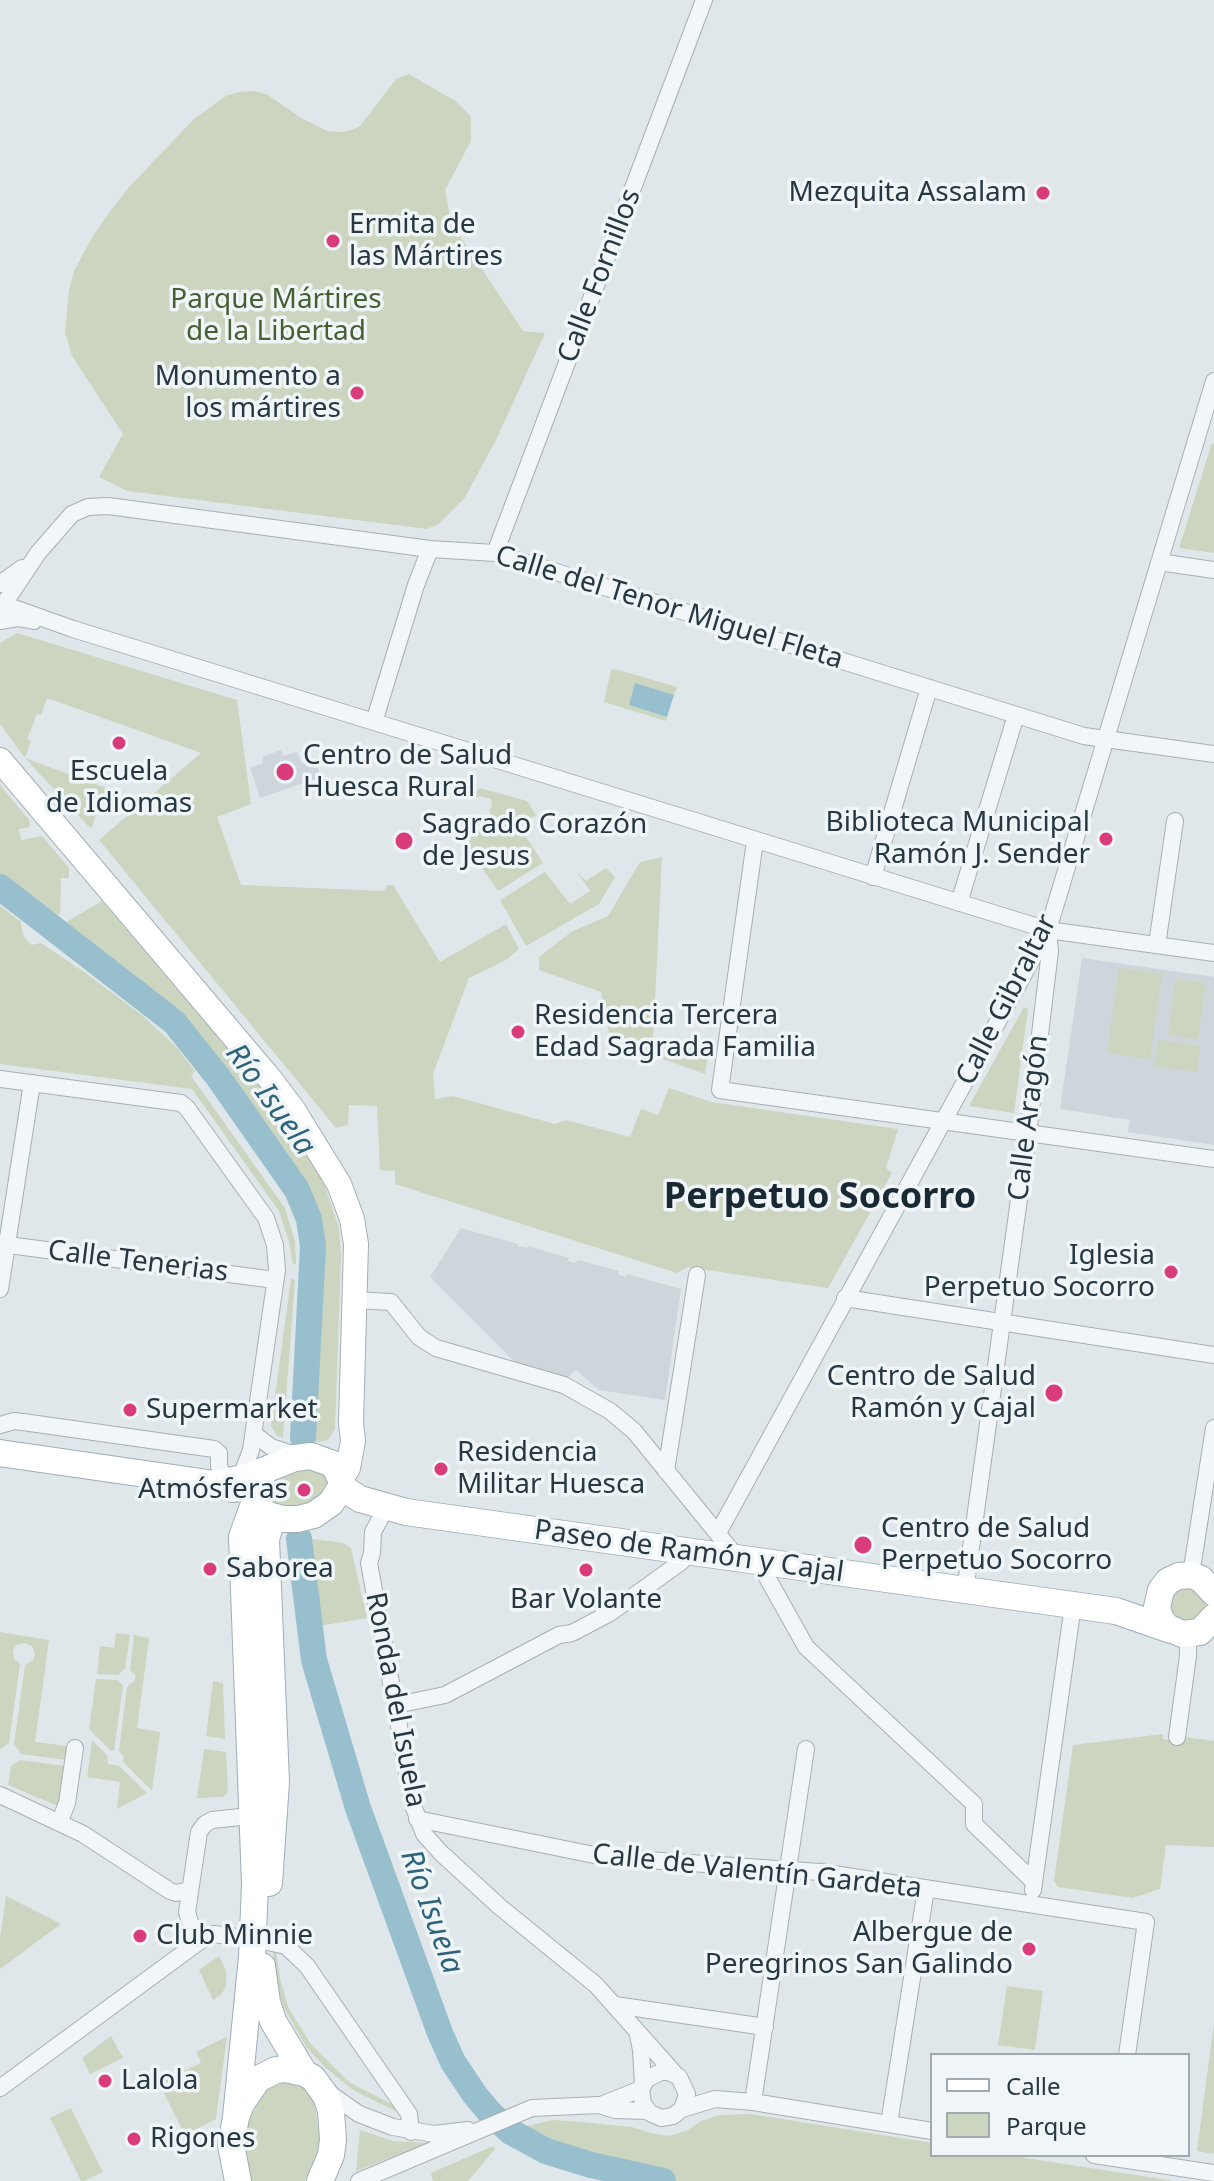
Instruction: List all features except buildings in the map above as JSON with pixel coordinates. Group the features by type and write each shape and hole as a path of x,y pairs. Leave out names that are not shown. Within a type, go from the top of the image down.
{"main road":[{"path":"0,760 270,1079 303,1124 339,1184 352,1219 356,1244 352,1453 331,1503 314,1515"},
{"path":"306,1456 336,1448 351,1423"},
{"name":"Paseo de Ramón y Cajal","path":"0,1453 247,1487 291,1520 314,1515 394,1514 1116,1611 1197,1629"},
{"name":"Paseo de Ramón y Cajal","path":"247,1487 306,1456 333,1464 341,1483 360,1499 394,1514"},
{"path":"247,1487 239,1503 264,1815"},
{"path":"223,2181 236,2117 258,1940 264,1815 266,1539 247,1487"},
{"path":"1191,1575 1201,1579 1214,1593"},
{"name":"Paseo de Ramón y Cajal","path":"1116,1611 1158,1595 1173,1578 1191,1575"},
{"path":"1158,1595 1158,1612 1163,1623 1197,1629"},
{"path":"258,1940 267,2002 278,2031 326,2096 333,2126 331,2155 320,2181"},
{"path":"236,2117 248,2092 267,2074 286,2069 312,2079"},
{"path":"231,2145 238,2181"}],"street":[{"name":"Calle Fornillos","path":"495,553 704,0"},
{"name":"Calle Gibraltar","path":"718,1533 1048,930 1214,381"},
{"name":"Calle del Tenor Miguel Fleta","path":"2,606 38,553 72,514 88,507 108,506 430,549 495,553 1084,736 1214,754"},
{"path":"374,722 430,549"},
{"name":"Calle del Tenor Miguel Fleta","path":"0,584 38,553"},
{"path":"1159,562 1214,570"},
{"path":"2,606 1048,930 1214,952"},
{"path":"0,621 18,618 73,629"},
{"path":"873,877 929,688"},
{"path":"959,903 1016,715"},
{"path":"1157,945 1175,821"},
{"path":"755,841 720,1090 1214,1159"},
{"name":"Calle Aragón","path":"965,1591 1028,1134 1050,951 1048,930"},
{"path":"1013,994 1021,987 1030,985 1041,990 1045,998"},
{"path":"0,1079 184,1105 266,1218 275,1245 275,1280 247,1465 247,1487"},
{"path":"0,1289 4,1245 32,1083"},
{"name":"Calle Tenerias","path":"4,1245 275,1280"},
{"path":"666,1471 697,1275"},
{"path":"845,1298 1214,1355"},
{"path":"354,1300 391,1302 419,1337 436,1348 575,1390 610,1411 634,1431 718,1533 749,1561 806,1647 974,1804 974,1824 1034,1882"},
{"path":"0,1425 23,1422 214,1449 219,1453 220,1474 247,1487"},
{"path":"1191,1575 1210,1483 1214,1428"},
{"path":"254,1434 271,1447 306,1456"},
{"path":"247,1487 261,1459 254,1434"},
{"name":"Ronda del Isuela","path":"394,1514 373,1532 369,1563 417,1819 424,1834 500,1907 596,1985 679,2077 715,2099"},
{"path":"396,1705 445,1695 559,1635 572,1633 610,1613 672,1569 689,1552"},
{"path":"1032,1904 1073,1605"},
{"path":"1177,1737 1189,1649 1197,1629"},
{"path":"60,1821 67,1803 75,1748"},
{"path":"753,2102 806,1749"},
{"path":"0,1795 60,1821 106,1847 170,1891 190,1890"},
{"path":"200,1941 187,1912 201,1828 212,1820 264,1815"},
{"name":"Calle de Valentín Gardeta","path":"417,1819 604,1857 820,1872 1146,1922 1127,2053"},
{"path":"889,2124 926,1889"},
{"path":"0,2088 200,1941 214,1934 286,1946 307,1966 409,2114 411,2132"},
{"path":"615,2005 765,2027"},
{"path":"638,2033 642,2100 647,2111"},
{"path":"599,2105 642,2087 650,2076 669,2072 679,2077 687,2094 682,2109"},
{"path":"312,2079 366,2117 411,2132 434,2134 481,2128"},
{"path":"359,2181 512,2115 547,2105 599,2105 615,2110 647,2111 665,2118 715,2099 753,2102 930,2131"},
{"path":"1119,2157 1214,2173"}],"shaded area":[{"name":"Centro de Salud Huesca Rural","path":"281,750 283,756 297,752 301,763 315,759 321,777 260,798 250,768 263,763 262,757"},
{"path":"1082,958 1214,977 1214,1145 1128,1132 1130,1120 1060,1109"},
{"path":"461,1228 569,1258 568,1261 576,1263 578,1260 619,1271 618,1274 626,1277 627,1274 681,1289 665,1400 599,1390 576,1370 565,1380 522,1369 430,1277"}],"green space":[{"name":"Parque Mártires de la Libertad","path":"409,74 457,102 471,117 471,141 445,190 450,217 523,331 545,333 496,440 464,499 438,524 427,529 127,491 99,477 123,434 72,356 65,332 74,271 111,210 194,119 226,96 255,91 268,95 301,118 327,131 342,132 361,125 396,79"},
{"path":"1212,443 1214,553 1179,548"},
{"path":"17,633 237,700 251,804 217,817 241,885 384,891 387,885 393,885 440,962 506,924 519,949 506,960 469,978 433,1074 435,1099 453,1096 555,1124 566,1120 630,1137 641,1109 658,1115 669,1088 711,1102 898,1129 886,1168 892,1173 828,1288 687,1267 677,1273 395,1184 395,1171 380,1170 377,1106 349,1105 348,1125 336,1128 99,840 201,753 47,698 27,739 31,741 25,758 0,724 0,643"},
{"path":"611,670 677,687 674,695 635,684 629,705 667,717 666,721 604,702"},
{"path":"25,758 106,788 91,829"},
{"path":"0,785 29,820 30,827 19,829 21,840 42,836 69,868 69,878 61,878 60,914 51,915 0,875"},
{"path":"480,788 527,801 536,815 519,826 543,863 498,891 457,832 469,824 474,831 489,822 492,816 489,811 491,799 480,796 474,799 470,793"},
{"path":"662,857 653,1040 668,1045 670,1039 709,1051 705,1074 618,1043 609,1032 601,992 539,970 539,957 571,932 608,916 640,862"},
{"path":"606,868 615,877 599,904 526,946 500,900 545,872 570,904 590,891 577,872 586,881"},
{"path":"102,901 260,1087 306,1151 325,1186 339,1228 341,1255 335,1429 328,1440 317,1442 314,1438 323,1245 318,1216 306,1185 228,1074 180,1015 63,924"},
{"path":"0,906 21,922 23,935 31,945 41,943 84,972 142,1015 177,1048 195,1071 191,1076 285,1208 295,1241 296,1264 293,1265 279,1211 192,1089 0,1064"},
{"path":"1119,968 1162,974 1150,1059 1107,1053"},
{"path":"1175,979 1206,983 1198,1039 1168,1035"},
{"path":"1024,1007 1028,1009 1014,1113 969,1106"},
{"path":"1158,1040 1200,1046 1197,1072 1154,1066"},
{"path":"291,1279 295,1280 283,1437 277,1436 271,1426"},
{"path":"306,1469 322,1472 328,1481 326,1491 309,1503 296,1507 277,1506 270,1501 268,1489 275,1481 293,1471"},
{"path":"306,1538 343,1543 351,1548 367,1618 318,1626"},
{"path":"1187,1586 1200,1591 1205,1604 1200,1617 1187,1622 1174,1617 1169,1604 1174,1591"},
{"path":"0,1632 49,1640 35,1742 67,1746 66,1760 21,1754 14,1744 25,1665 33,1660 35,1654 32,1646 25,1643 16,1645 13,1651 14,1659 20,1664 9,1743 0,1750"},
{"path":"116,1633 130,1635 125,1669 118,1675 97,1674 100,1646 114,1648"},
{"path":"134,1635 149,1638 137,1728 160,1732 152,1791 123,1762 124,1757 119,1751 127,1687 135,1680 130,1670"},
{"path":"96,1679 118,1680 123,1686 114,1750 111,1751 89,1729"},
{"path":"213,1681 223,1683 225,1739 206,1736"},
{"path":"1163,1734 1163,1739 1183,1742 1185,1737 1214,1741 1214,1847 1166,1845 1160,1889 1133,1898 1058,1887 1054,1881 1073,1745"},
{"path":"92,1740 107,1755 108,1764 119,1766 147,1793 117,1809 120,1782 87,1777"},
{"path":"204,1749 226,1752 228,1792 223,1797 197,1798"},
{"path":"20,1760 65,1766 60,1807 8,1785 11,1766"},
{"path":"6,1896 61,1924 0,1969 0,1939"},
{"path":"272,1947 276,1951 288,2007 310,2043 349,2082 399,2108 403,2115 353,2090 307,2048 284,2008"},
{"path":"219,1956 226,1971 226,1986 221,1995 213,2000 199,1970"},
{"path":"1007,1986 1043,1991 1035,2050 998,2045"},
{"path":"1214,2023 1214,2154 1197,2151"},
{"path":"111,2036 123,2058 90,2074 82,2058"},
{"path":"227,2036 216,2119 185,2135 159,2083 201,2063 196,2052"},
{"path":"286,2082 305,2088 314,2101 320,2139 314,2165 305,2181 252,2181 245,2158 248,2121 267,2089"},
{"path":"71,2108 103,2172 84,2181 81,2181 50,2118"},
{"path":"751,2114 930,2143 930,2157 1020,2157 1174,2181 674,2181 676,2178 655,2170 553,2146 520,2128 552,2120 632,2127 670,2136 720,2115"},
{"path":"360,2130 393,2141 428,2143 356,2171"},
{"path":"493,2146 495,2149 468,2181 433,2181 431,2173"}],"water":[{"path":"635,683 674,695 667,717 629,705"}],"waterway":[{"name":"Río Isuela","path":"0,887 174,1022 218,1077 297,1190 309,1219 313,1246 303,1438"},
{"name":"Río Isuela","path":"299,1539 314,1660 358,1808 453,2062 475,2095 511,2132 546,2151 663,2181"}],"place":[{"name":"Mezquita Assalam","path":"1043,193"},
{"name":"Ermita de las Mártires","path":"333,241"},
{"name":"Monumento a los mártires","path":"357,393"},
{"name":"Escuela de Idiomas","path":"119,743"},
{"name":"Centro de Salud Huesca Rural","path":"285,772"},
{"name":"Biblioteca Municipal Ramón J. Sender","path":"1106,839"},
{"name":"Sagrado Corazón de Jesus","path":"404,841"},
{"name":"Residencia Tercera Edad Sagrada Familia","path":"518,1032"},
{"name":"Iglesia Perpetuo Socorro","path":"1171,1272"},
{"name":"Centro de Salud Ramón y Cajal","path":"1054,1393"},
{"name":"Supermarket","path":"130,1410"},
{"name":"Residencia Militar Huesca","path":"441,1469"},
{"name":"Atmósferas","path":"304,1490"},
{"name":"Centro de Salud Perpetuo Socorro","path":"863,1545"},
{"name":"Saborea","path":"210,1569"},
{"name":"Bar Volante","path":"586,1570"},
{"name":"Club Minnie","path":"140,1936"},
{"name":"Albergue de Peregrinos San Galindo","path":"1029,1949"},
{"name":"Lalola","path":"105,2081"},
{"name":"Rigones","path":"134,2139"}],"district":[{"name":"Perpetuo Socorro","path":"820,1198"}]}
